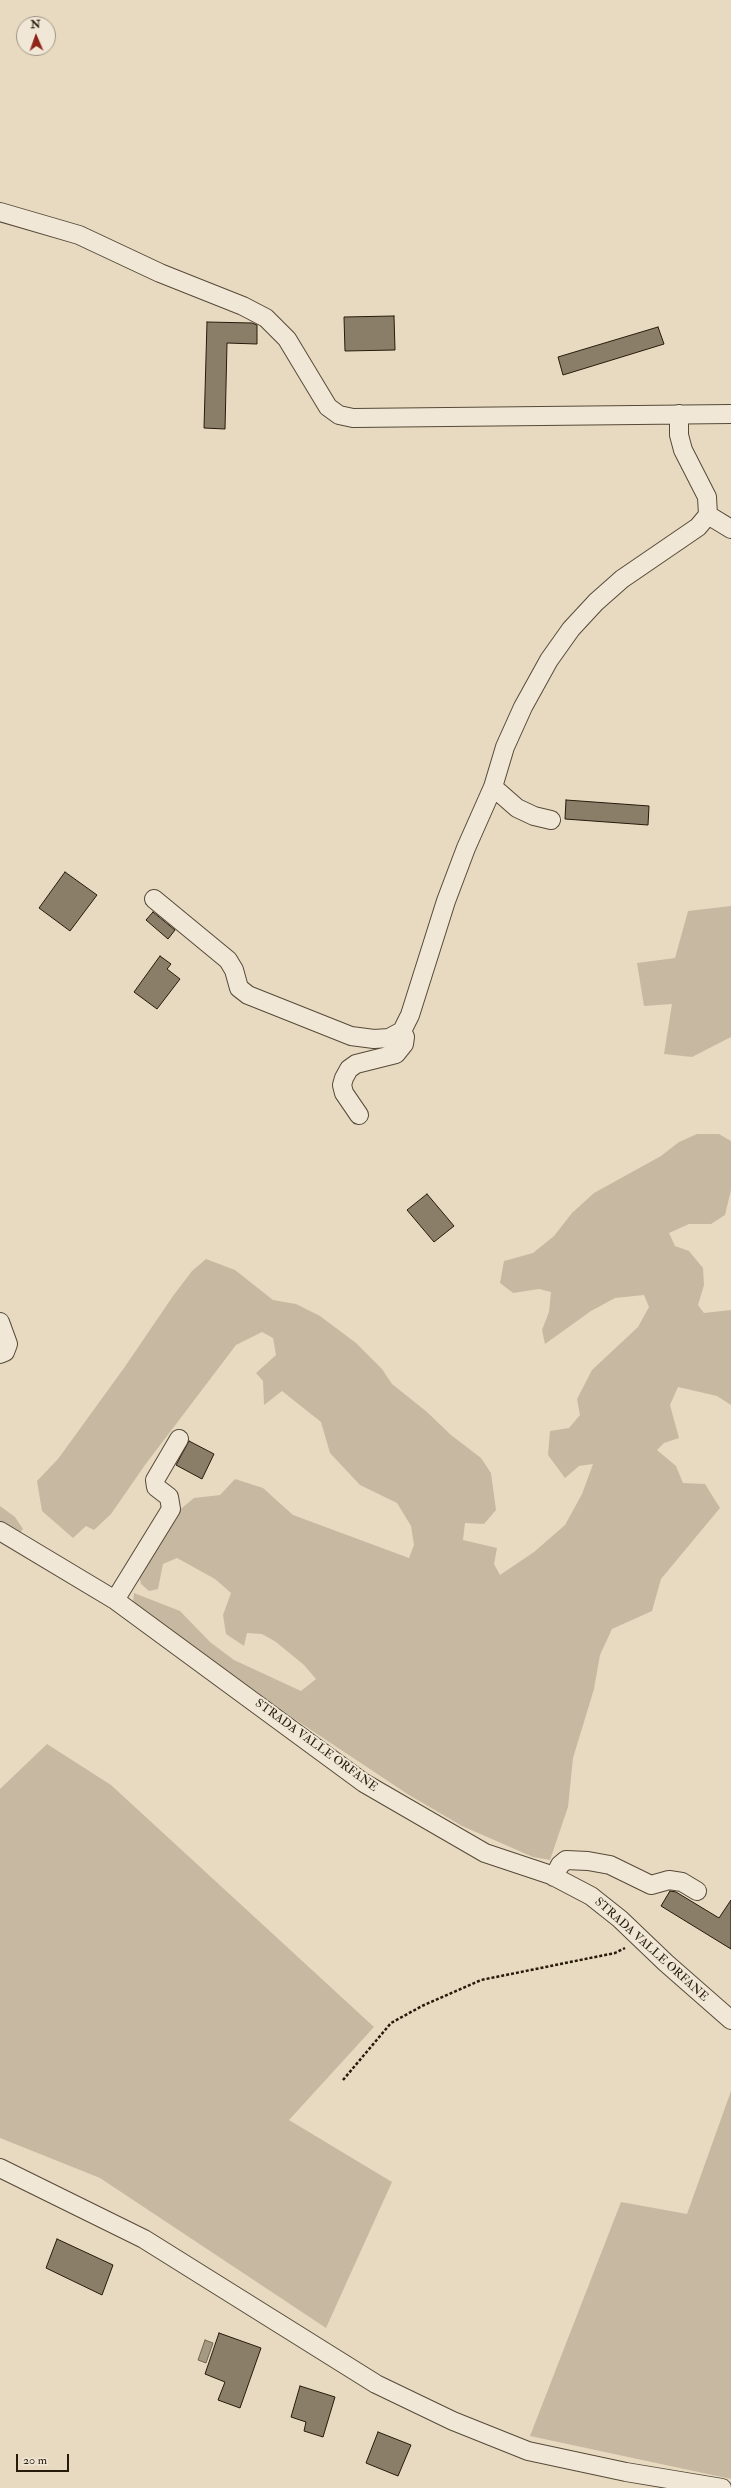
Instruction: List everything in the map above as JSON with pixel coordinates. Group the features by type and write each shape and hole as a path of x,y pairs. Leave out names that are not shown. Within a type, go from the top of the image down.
{"street":[{"path":"0,212 79,235 160,273 243,306 266,318 287,339 328,407 339,414 353,418 731,414"},
{"path":"154,899 228,960 234,970 239,988 248,995 351,1036 374,1039 389,1038 402,1031 410,1015 461,861 493,787 506,747 523,707 549,660 571,629 622,579 692,531 708,515 707,497 680,440 679,414"},
{"path":"708,515 731,529"},
{"path":"493,787 517,808 534,816 551,820"},
{"path":"359,1115 344,1092 342,1085 349,1068 356,1064 396,1054 404,1044 405,1037 402,1031"},
{"path":"0,1322 8,1344 5,1352 0,1354"},
{"path":"115,1600 171,1509 169,1497 156,1487 155,1480 179,1439"},
{"name":"STRADA VALLE ORFANE","path":"0,1531 115,1600 364,1783 486,1853 554,1877 591,1896 620,1919 731,2020"},
{"path":"554,1877 560,1865 566,1860 588,1860 610,1865 651,1885 669,1880 682,1882 697,1892"},
{"path":"0,2168 144,2239 376,2384 453,2421 528,2451 626,2472 722,2488"}],"path":[{"path":"343,2080 391,2023 422,2006 480,1980 615,1953 642,1940"}],"shaded area":[{"path":"731,906 731,1037 692,1057 664,1054 672,1004 644,1006 637,963 675,958 688,911"},
{"path":"697,1134 719,1134 731,1141 731,1190 725,1215 711,1224 689,1224 669,1233 675,1246 689,1251 703,1268 704,1285 698,1305 704,1313 731,1310 731,1405 717,1396 678,1387 670,1405 679,1438 664,1443 657,1450 676,1466 683,1483 705,1484 720,1508 661,1579 652,1611 612,1629 600,1655 594,1689 573,1758 568,1807 550,1860 533,1857 462,1826 409,1795 293,1718 133,1603 134,1593 180,1611 210,1642 234,1660 301,1691 316,1679 304,1665 276,1642 262,1634 247,1633 244,1646 226,1634 223,1615 231,1593 215,1579 177,1558 163,1564 158,1589 149,1591 141,1584 139,1576 142,1569 156,1552 177,1512 194,1498 220,1495 235,1479 263,1488 293,1515 409,1558 414,1545 411,1526 397,1503 360,1485 330,1453 321,1422 282,1391 264,1405 263,1381 256,1373 276,1355 273,1338 262,1332 236,1345 145,1465 111,1514 94,1530 86,1526 73,1538 42,1511 37,1481 58,1459 192,1271 206,1259 235,1270 273,1300 296,1304 320,1316 356,1343 382,1369 392,1384 427,1412 451,1435 481,1458 491,1473 496,1510 484,1524 465,1523 463,1540 497,1548 494,1564 500,1575 534,1552 565,1525 582,1494 593,1464 579,1466 565,1478 548,1455 550,1431 569,1428 580,1415 577,1399 592,1370 638,1327 649,1307 644,1295 615,1298 591,1311 545,1344 542,1330 549,1312 551,1292 539,1289 513,1293 500,1283 504,1261 533,1253 554,1236 572,1213 594,1193 661,1156 679,1142"},
{"path":"0,1506 15,1517 23,1529 20,1533 0,1523"},
{"path":"47,1744 111,1785 374,2027 289,2120 392,2182 326,2328 100,2178 0,2138 0,1789"},
{"path":"731,2091 731,2479 530,2436 621,2202 687,2214"},
{"path":"205,2340 213,2343 206,2363 198,2360"}],"building":[{"path":"394,316 395,350 345,351 344,317"},
{"path":"207,322 252,323 257,325 257,344 227,343 225,429 204,428"},
{"path":"658,327 664,344 563,375 558,357"},
{"path":"566,800 649,806 648,825 565,819"},
{"path":"65,872 97,895 70,931 39,908"},
{"path":"153,912 175,930 168,939 146,920"},
{"path":"160,956 171,964 167,969 180,979 157,1009 134,992"},
{"path":"427,1194 454,1226 434,1242 407,1210"},
{"path":"189,1441 214,1454 202,1479 176,1465"},
{"path":"670,1891 676,1892 719,1918 731,1900 731,1949 661,1906"},
{"path":"57,2239 113,2265 102,2295 46,2268"},
{"path":"219,2333 261,2348 240,2408 218,2400 225,2382 205,2374"},
{"path":"300,2386 335,2397 323,2437 304,2431 306,2422 291,2417"},
{"path":"378,2432 411,2445 398,2476 366,2463"}]}
